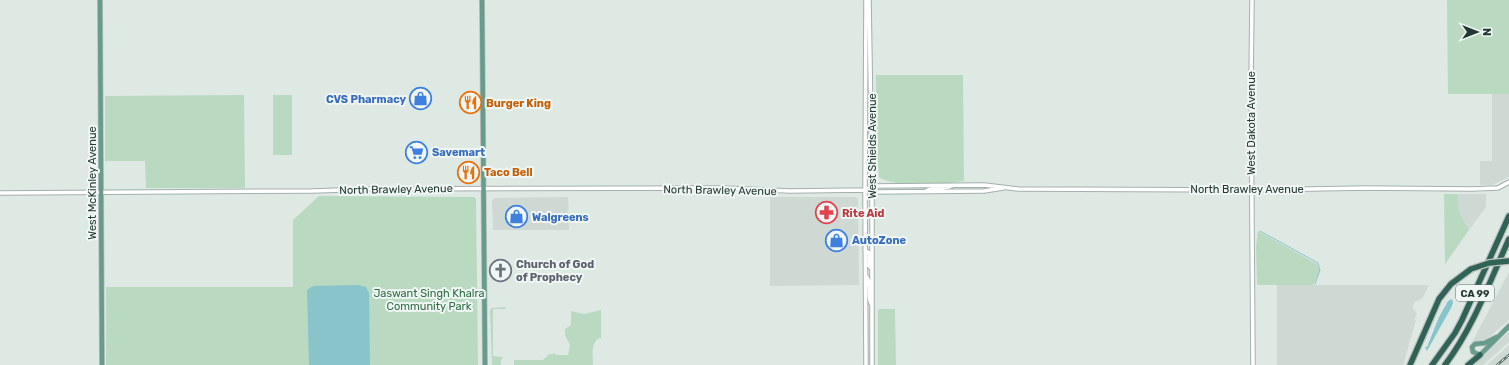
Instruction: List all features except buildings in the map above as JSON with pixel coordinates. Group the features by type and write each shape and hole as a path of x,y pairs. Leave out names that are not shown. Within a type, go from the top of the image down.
{"highway":[{"name":"CA 99","path":"1432,365 1455,334 1509,216"},
{"name":"CA 99","path":"1445,365 1474,320 1509,239"},
{"path":"1410,365 1439,299 1452,284 1471,269 1489,263 1509,261"},
{"path":"1468,365 1480,355"}],"main road":[{"name":"West McKinley Avenue","path":"100,0 102,365"},
{"path":"482,0 485,188 485,365"},
{"path":"1496,337 1490,346 1480,355 1473,352 1472,348 1474,344 1485,343 1496,337 1509,326"}],"street":[{"name":"West Shields Avenue","path":"866,0 866,365"},
{"name":"West Shields Avenue","path":"869,0 872,186 872,365"},
{"name":"West Dakota Avenue","path":"1252,0 1252,365"},
{"name":"North Brawley Avenue","path":"865,190 872,186 955,185 984,185 1003,188 1251,190 1366,188 1491,189 1502,187 1509,182"},
{"path":"925,192 930,188 948,188 955,185"},
{"name":"North Brawley Avenue","path":"0,193 485,188 722,188 789,191 865,190 872,192 925,192 984,191 1003,188"},
{"path":"865,250 869,253 869,266 872,269"},
{"path":"866,276 869,279 869,301 872,305"}],"shaded area":[{"path":"1492,94 1509,94 1509,176 1492,185 1480,185 1480,161 1492,161"},
{"path":"1458,194 1486,194 1486,207 1469,230 1459,211"},
{"path":"568,197 569,230 493,230 492,200 495,198"},
{"path":"770,197 856,197 858,199 859,285 770,286"},
{"path":"1509,272 1509,320 1486,340 1474,341 1470,346"},
{"path":"1277,285 1429,285 1423,297 1413,305 1413,309 1417,314 1414,320 1416,320 1403,365 1277,365"},
{"path":"1509,332 1509,342 1483,365 1472,365"},
{"path":"1509,345 1509,365 1487,365"}],"green space":[{"path":"1447,0 1509,0 1509,94 1448,94"},
{"path":"876,75 963,75 964,181 933,184 907,184 896,183 879,177 877,158"},
{"path":"244,95 245,188 146,188 145,161 105,161 105,96"},
{"path":"273,95 292,95 292,155 273,155"},
{"path":"1444,194 1458,194 1459,211 1469,230 1445,264"},
{"name":"Jaswant Singh Khalra Community Park","path":"319,196 474,197 476,199 478,365 106,365 106,287 293,287 293,220"},
{"path":"1258,231 1317,264 1320,271 1313,285 1257,284 1256,246"},
{"path":"506,307 505,309 493,309 493,356 503,357 501,360 501,365 492,365 490,310 492,308"},
{"path":"879,309 895,309 896,365 878,365"},
{"path":"601,310 601,338 597,339 594,345 593,365 514,365 514,360 543,360 548,355 555,353 556,355 568,355 570,345 565,335 565,329 571,325 571,311 584,314"}],"water":[{"path":"358,285 366,287 369,293 370,365 309,365 307,290 313,286"},
{"path":"1452,299 1453,303 1451,308 1427,351 1425,347 1427,347 1439,317 1448,301"}],"waterway":[{"path":"1260,231 1318,263 1320,270 1315,284"}],"railway":[{"path":"1497,365 1509,355"}],"place":[{"name":"CVS Pharmacy","path":"421,99"},
{"name":"Burger King","path":"470,103"},
{"name":"Savemart","path":"417,152"},
{"name":"Taco Bell","path":"468,172"},
{"name":"Rite Aid","path":"827,213"},
{"name":"Walgreens","path":"516,217"},
{"name":"AutoZone","path":"837,240"},
{"name":"Church of God of Prophecy","path":"501,270"}]}
